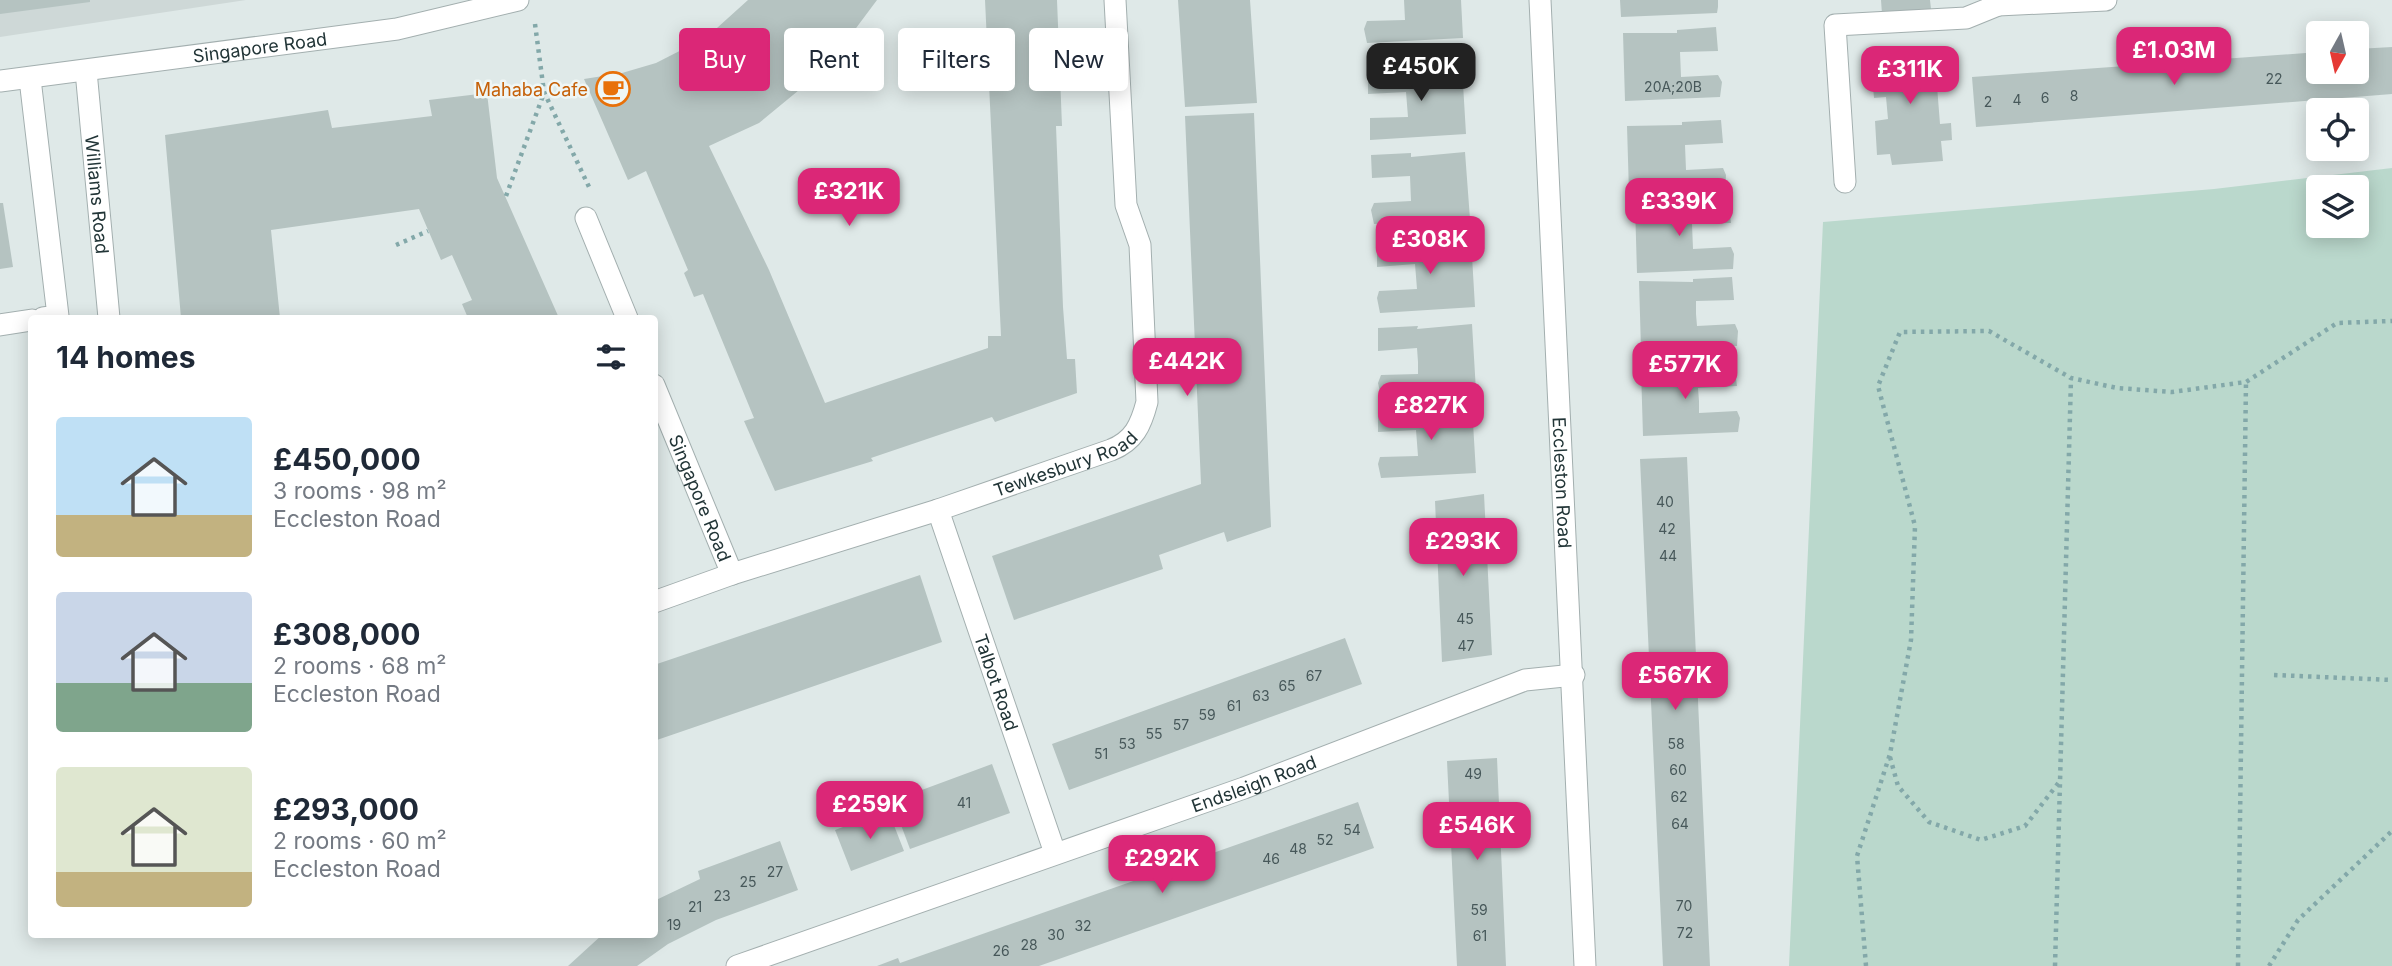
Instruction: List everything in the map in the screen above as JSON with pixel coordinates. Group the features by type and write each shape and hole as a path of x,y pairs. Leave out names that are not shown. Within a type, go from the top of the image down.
{"street":[{"name":"Tewkesbury Road","path":"658,601 732,574 938,510 1125,444 1141,425 1147,402 1140,245 1126,205 1115,0"},
{"name":"Eccleston Road","path":"1541,0 1574,675 1585,966"},
{"path":"1846,182 1835,25 1966,18 1996,3 2106,0"},
{"name":"Singapore Road","path":"0,81 397,29 515,4"},
{"name":"Williams Road","path":"86,71 108,315"},
{"path":"30,79 58,315"},
{"path":"586,218 626,315"},
{"path":"0,325 28,321"},
{"name":"Singapore Road","path":"658,395 732,574"},
{"name":"Talbot Road","path":"938,510 1055,853"},
{"name":"Endsleigh Road","path":"737,966 1244,788 1525,680 1574,675"}],"path":[{"path":"515,4 544,92 591,185 586,218"},
{"path":"506,196 544,92"},
{"path":"396,245 428,230"},
{"path":"1866,966 1857,856 1889,754 1911,640 1915,526 1878,386 1900,332 1989,331 2071,378 2117,388 2172,391 2246,382 2337,323 2392,321"},
{"path":"2055,966 2071,378"},
{"path":"2238,966 2246,382"},
{"path":"2274,676 2392,680"},
{"path":"1889,754 1898,786 1929,822 1981,840 2025,826 2060,780"},
{"path":"2269,966 2298,920 2392,831"}],"shaded area":[{"path":"0,0 246,0 0,37"}],"green space":[{"path":"2392,168 2392,966 1789,966 1823,222 2214,189 2306,178 2306,238 2369,238 2369,175 2333,175"}],"building":[{"path":"0,0 90,0 90,2 0,14"},
{"path":"748,0 877,0 856,28 784,28 784,91 798,91 759,123 709,146 769,270 825,403 988,348 988,336 1001,336 989,91 1015,91 1015,28 986,28 985,0 1057,0 1058,28 1029,28 1029,91 1061,91 1062,126 1056,126 1063,307 1067,359 1075,359 1077,393 995,422 992,417 871,458 873,461 775,491 744,421 754,418 703,294 694,297 684,273 688,270 646,171 628,180 584,79 622,73 656,63 679,51 679,91 770,91 770,28 717,28"},
{"path":"1178,0 1250,0 1257,103 1185,107"},
{"path":"1404,0 1461,0 1463,38 1367,43 1364,29 1367,21 1405,20"},
{"path":"1620,0 1718,0 1718,7 1717,13 1621,17"},
{"path":"1881,0 1930,0 1931,9 1882,14"},
{"path":"1716,27 1718,51 1680,52 1681,77 1718,75 1722,82 1720,97 1625,101 1623,33 1677,33 1677,30"},
{"path":"1934,46 1935,68 1946,67 1947,86 1937,86 1940,124 1951,123 1952,140 1941,141 1943,161 1892,165 1890,154 1877,155 1875,121 1888,119 1886,97 1874,98 1871,65 1884,64 1883,50"},
{"path":"2392,47 2392,94 2306,98 2306,101 1976,127 1972,77 2306,53 2306,84 2370,84 2370,48"},
{"path":"1462,67 1466,134 1370,140 1370,118 1408,117 1406,92 1368,94 1368,71 1407,69 1407,72"},
{"path":"487,93 497,178 558,315 467,315 462,304 472,300 452,255 441,260 419,209 271,230 280,315 181,315 165,135 328,110 332,128 432,116 429,100"},
{"path":"1254,113 1271,527 1227,542 1224,532 1159,555 1163,569 1014,620 992,556 1201,484 1185,116"},
{"path":"1721,120 1723,143 1685,145 1686,170 1723,168 1726,175 1725,189 1629,193 1627,126 1682,125 1682,122"},
{"path":"1465,152 1470,219 1374,224 1371,210 1374,203 1411,201 1410,176 1372,178 1371,155 1411,153 1411,157"},
{"path":"1728,200 1731,223 1692,224 1693,249 1731,247 1734,254 1733,269 1637,273 1635,205 1690,205 1689,202"},
{"path":"0,203 3,203 13,267 0,269"},
{"path":"1471,239 1475,307 1380,313 1377,298 1379,291 1417,289 1415,264 1377,267 1377,243 1416,242 1416,245"},
{"path":"1732,277 1734,300 1696,301 1696,314 1697,326 1735,324 1738,331 1737,346 1641,349 1639,281 1693,282 1693,279"},
{"path":"1472,324 1476,391 1381,397 1378,383 1381,375 1418,374 1418,362 1417,348 1378,351 1378,328 1418,326 1417,329"},
{"path":"1734,363 1737,386 1698,388 1699,413 1737,411 1740,418 1738,432 1643,436 1641,369 1695,368 1695,365"},
{"path":"1472,406 1476,473 1381,478 1378,464 1380,457 1418,456 1416,430 1378,432 1378,409 1417,407 1417,411"},
{"path":"1687,457 1710,966 1663,966 1640,459"},
{"path":"1484,494 1492,655 1442,662 1435,501"},
{"path":"920,575 942,642 658,740 658,664"},
{"path":"1345,638 1362,684 1069,790 1052,744"},
{"path":"1497,758 1506,966 1457,966 1447,761"},
{"path":"992,764 1010,813 910,849 892,801"},
{"path":"1358,802 1374,848 1039,966 877,966 898,958 900,963"},
{"path":"888,810 904,851 851,871 835,830"},
{"path":"780,841 798,890 716,920 668,944 637,966 568,966 599,938 658,938 658,899 700,879 698,871"}],"place":[{"name":"Mahaba Cafe","path":"613,89"}]}
